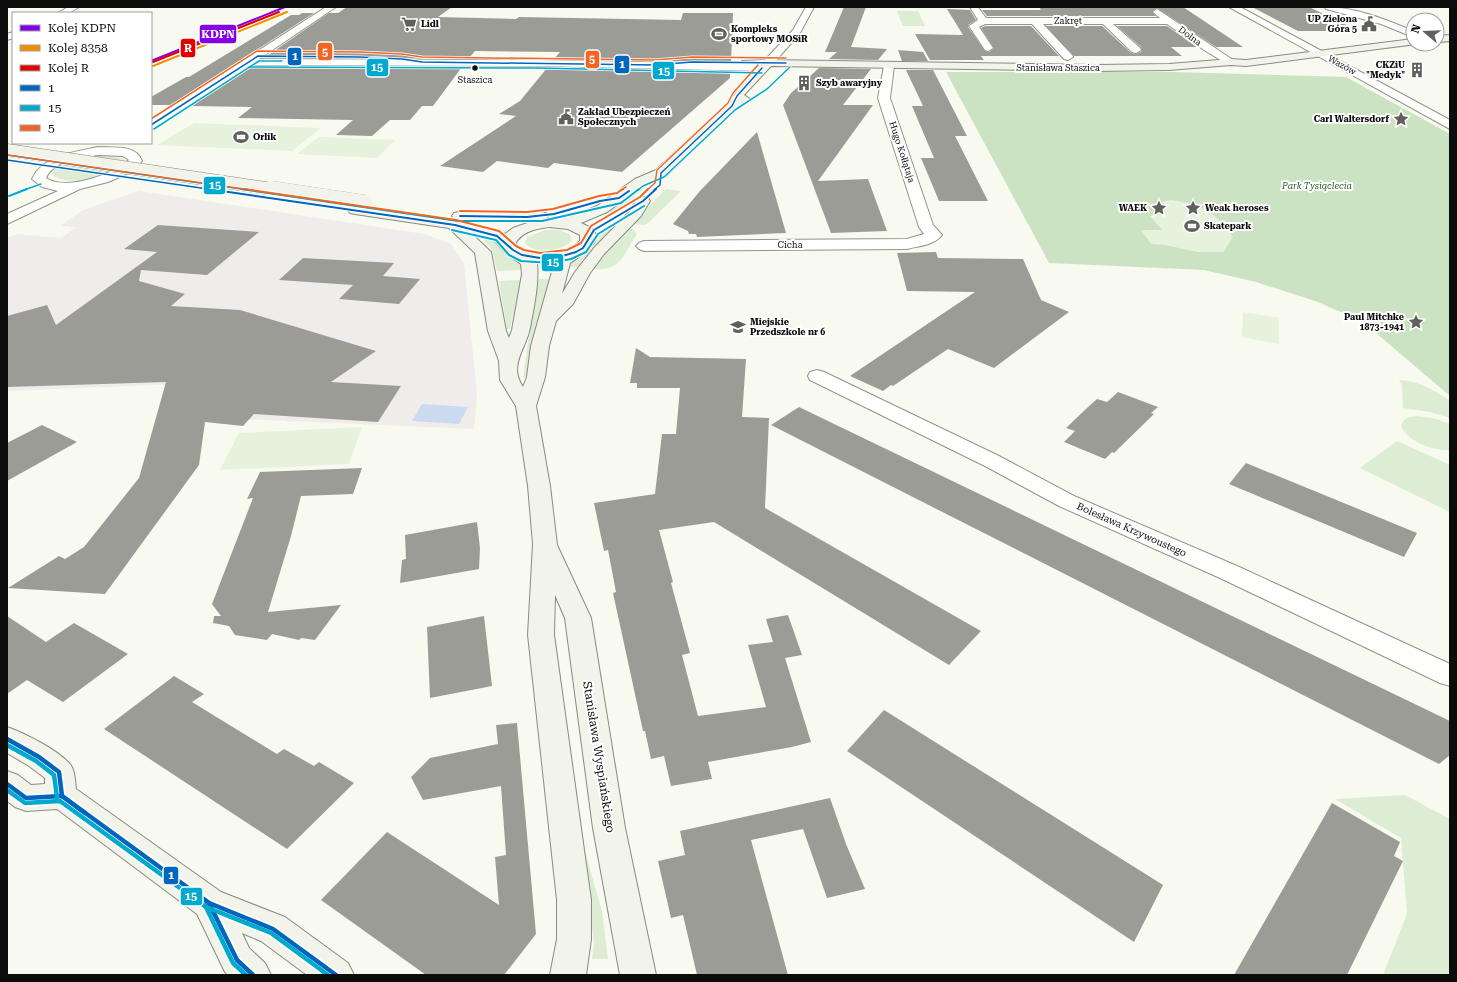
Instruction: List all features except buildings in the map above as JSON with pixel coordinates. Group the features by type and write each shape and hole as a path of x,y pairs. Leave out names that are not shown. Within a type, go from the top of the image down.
{"street":[{"path":"64,12 75,7"},
{"path":"153,126 332,7"},
{"path":"732,106 737,96 797,31 810,7"},
{"path":"974,7 983,21 974,26 988,48"},
{"name":"Dolna","path":"1150,7 1220,57 1231,62"},
{"name":"Wazów","path":"1233,7 1450,125"},
{"path":"1329,7 1384,22 1405,31"},
{"name":"Zakręt","path":"983,21 1169,21"},
{"path":"1036,21 1068,57"},
{"path":"1105,21 1136,50"},
{"path":"7,150 457,221 516,225 558,223 577,220 591,214 619,198 640,182 660,173 732,106 764,85 783,66 794,50 799,36 797,31"},
{"name":"Stanisława Staszica","path":"1231,62 1236,58 1405,35"},
{"name":"Stanisława Staszica","path":"253,59 655,65 690,67 765,65 1133,68 1169,67 1231,62 1246,63 1405,43"},
{"name":"Hugo Kołłątaja","path":"887,66 889,76 885,88 884,98 926,227 934,236"},
{"path":"125,146 134,156 136,161 131,167 105,179 78,186 64,187 46,185 39,179 40,175 45,169 64,160 125,146"},
{"path":"7,160 128,179 360,206"},
{"path":"558,223 579,227 586,231 589,236 600,226 643,201 660,185 660,173"},
{"path":"7,210 31,199 42,191 46,185"},
{"path":"7,220 78,186"},
{"path":"457,221 541,216 572,210 600,201 619,198"},
{"path":"548,319 567,300 583,272 599,251 636,213 643,201"},
{"path":"457,221 498,236 512,248 529,257 558,257 574,253"},
{"path":"457,221 483,252 497,330 508,361"},
{"path":"512,248 509,238 517,231 540,224"},
{"name":"Stanisława Wyspiańskiego","path":"526,406 536,377 540,346 563,261 584,248 588,242 589,236"},
{"name":"Cicha","path":"644,246 907,244 922,241 934,236"},
{"name":"Stanisława Wyspiańskiego","path":"512,248 529,262 530,274 521,330 508,361 509,380 526,406 539,486 545,544 541,635 574,900 574,939 568,975"},
{"name":"Bolesława Krzywoustego","path":"817,376 992,461 1008,471 1071,502 1244,579 1450,676"},
{"name":"Stanisława Wyspiańskiego","path":"545,544 578,618 609,828 638,975"},
{"path":"7,739 39,757 59,772 62,796"},
{"path":"11,793 26,798 62,796 209,903 273,929 336,975"},
{"path":"209,903 237,960 253,975"}],"shaded area":[{"path":"139,191 425,234 451,244 464,263 477,395 474,429 222,418 179,384 7,391 7,238 18,234 61,238 77,227 60,226 83,210"}],"green space":[{"path":"897,11 918,11 925,26 903,26"},
{"path":"1450,40 1450,43 1445,43 1445,41"},
{"path":"1405,45 1405,47 1352,52"},
{"name":"Park Tysiąclecia","path":"946,72 1172,72 1346,77 1450,134 1450,396 1363,322 1318,302 1256,282 1204,270 1049,263"},
{"name":"Orlik","path":"194,123 321,128 292,151 157,145"},
{"path":"319,137 395,140 377,158 297,154"},
{"path":"90,156 112,156 124,160 125,163 106,175 86,180 62,180 52,174 63,163"},
{"path":"646,184 649,184 626,204 608,215 603,213 615,207"},
{"path":"666,189 681,191 647,224 643,225 632,223"},
{"name":"Skatepark","path":"1170,200 1191,204 1207,210 1220,221 1233,237 1223,252 1198,252 1165,245 1151,244 1141,230 1162,230 1150,216 1162,214 1153,204"},
{"path":"607,226 613,228 597,244 580,267 569,267 571,261 593,247 597,242 599,234"},
{"path":"627,228 633,229 637,234 620,260 609,268 592,269 608,247"},
{"path":"545,230 559,230 570,234 572,240 562,247 549,250 535,249 525,243 527,237"},
{"path":"487,236 494,240 505,253 520,261 523,270 497,271 492,249 483,240"},
{"path":"537,279 551,279 531,344 526,377 523,378"},
{"path":"521,280 510,329 507,329 499,281"},
{"path":"1243,312 1279,318 1279,344 1242,337"},
{"path":"1399,380 1406,380 1426,387 1450,401 1450,418 1430,412 1403,408 1402,385"},
{"path":"1416,416 1433,418 1450,424 1450,450 1436,449 1421,444 1414,441 1404,431 1401,425 1404,421 1407,418"},
{"path":"362,427 349,464 220,470 239,433"},
{"path":"1397,441 1450,465 1450,512 1360,468"},
{"path":"1405,795 1450,819 1450,975 1383,975 1407,914 1401,838 1335,799"},
{"path":"583,845 602,911 608,959 592,959 594,944"}],"water":[{"path":"422,404 468,407 459,424 412,421"}],"rail line":[{"name":"KDPN","path":"152,61 285,7"},
{"name":"R","path":"153,62 279,12"},
{"name":"8358","path":"153,66 287,12"}],"transit line":[{"name":"5","path":"152,118 257,51 359,52 402,54 422,57 655,60 692,57 786,58"},
{"name":"1","path":"152,124 258,56 359,57 402,59 422,62 655,65 692,62 786,63"},
{"name":"15","path":"154,129 259,61 282,61"},
{"name":"5","path":"8,155 456,220 499,231 516,246 524,250 540,253 567,250 581,243 591,226 640,197 655,183 657,170 728,103 733,93 758,65"},
{"name":"15","path":"249,67 537,68 762,73"},
{"name":"15","path":"7,155 458,221 542,221 621,203 643,186 664,177 735,110 767,89 790,67"},
{"name":"1","path":"7,160 455,225 497,236 513,250 522,255 540,258 559,257 576,252 583,248 594,230 643,201 660,185 661,173 732,106 737,96 762,68"},
{"name":"15","path":"9,196 41,184"},
{"name":"5","path":"460,211 527,212 553,209 599,196 617,193 626,187"},
{"name":"1","path":"460,216 527,217 554,214 600,201 619,198 629,191"},
{"name":"15","path":"452,230 496,240 509,255 521,261 551,263 571,259 586,252 598,234 644,206"},
{"name":"1","path":"7,739 39,757 59,772 62,796 85,813"},
{"name":"15","path":"7,745 36,761 54,775 57,797"},
{"name":"1","path":"7,784 26,798 62,796 209,903 273,929 336,975"},
{"name":"15","path":"7,790 25,803 60,801 206,907 271,933 328,975"},
{"name":"1","path":"194,892 209,903 237,960 253,975"},
{"name":"15","path":"205,905 233,963 246,975"}],"place":[{"name":"Lidl","path":"409,24"},
{"name":"UP Zielona Góra 5","path":"1369,24"},
{"name":"Kompleks sportowy MOSiR","path":"719,34"},
{"name":"Staszica","path":"475,68"},
{"name":"CKZiU \"Medyk\"","path":"1417,70"},
{"name":"Szyb awaryjny","path":"804,83"},
{"name":"Zakład Ubezpieczeń Społecznych","path":"566,117"},
{"name":"Carl Waltersdorf","path":"1401,119"},
{"name":"Orlik","path":"241,137"},
{"name":"WAEK","path":"1159,208"},
{"name":"Weak heroses","path":"1193,208"},
{"name":"Skatepark","path":"1192,226"},
{"name":"Paul Mitchke 1873-1941","path":"1416,322"},
{"name":"Miejskie Przedszkole nr 6","path":"738,327"}]}
